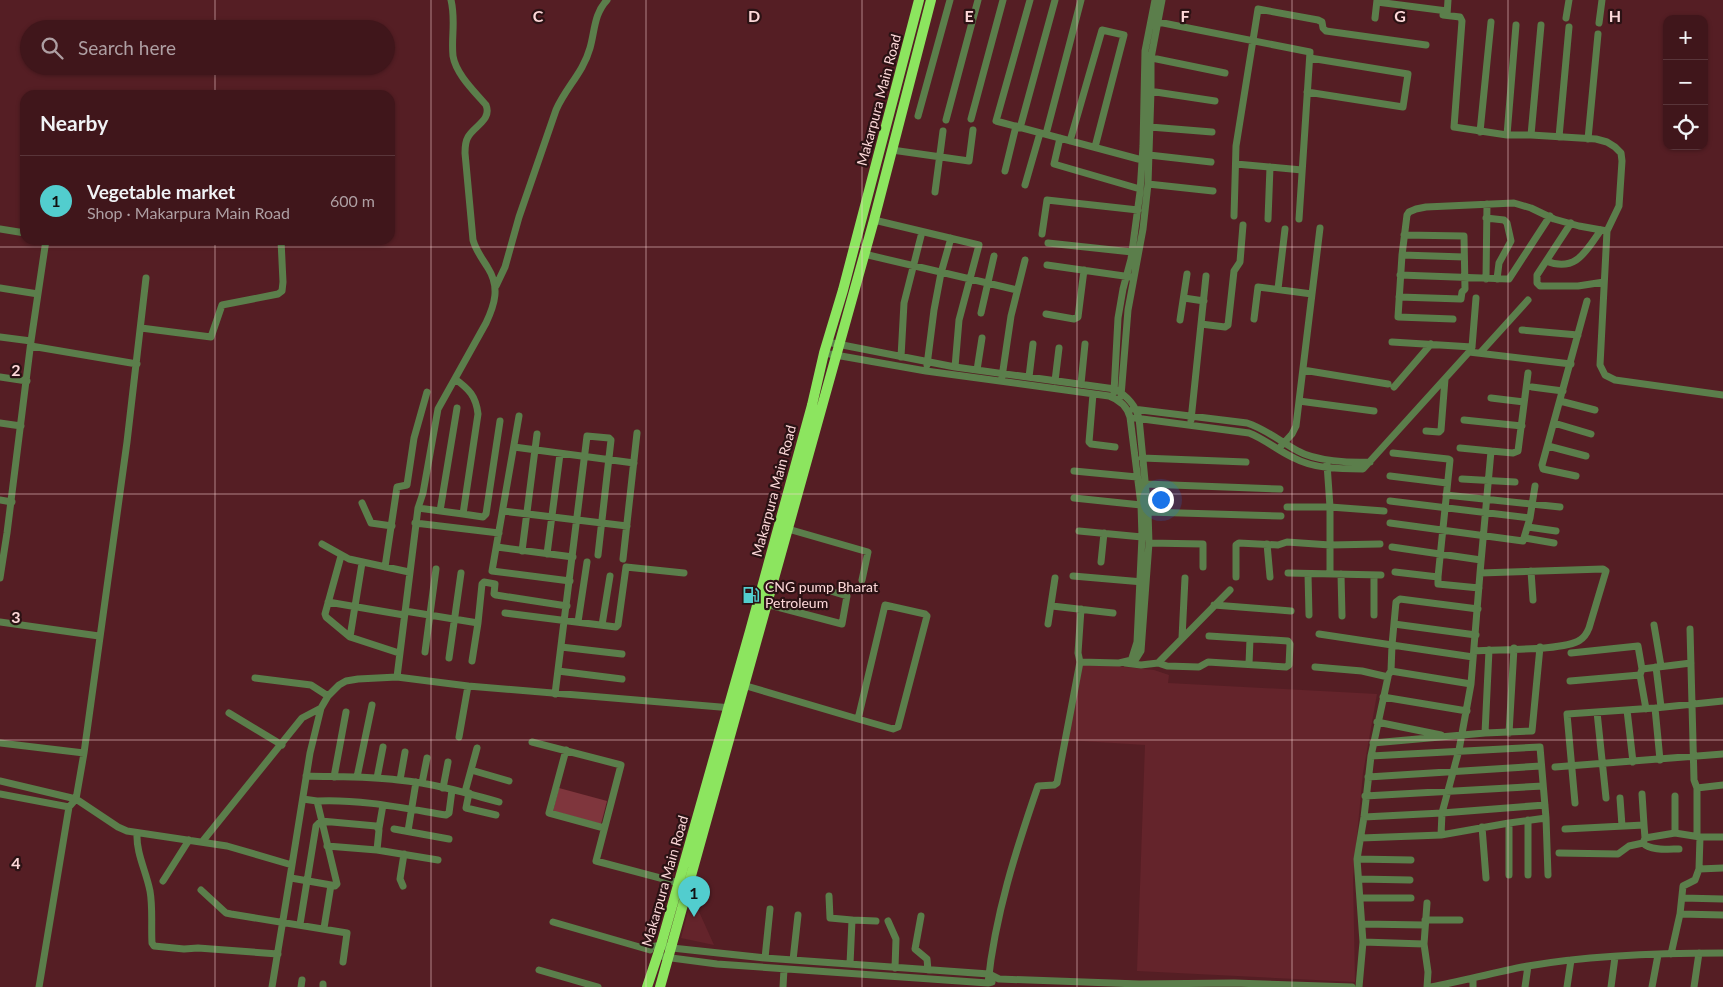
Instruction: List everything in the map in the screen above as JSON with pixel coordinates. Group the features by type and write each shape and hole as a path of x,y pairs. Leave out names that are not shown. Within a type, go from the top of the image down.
{"highway":[{"name":"Makarpura Main Road","path":"660,987 824,353 843,290 919,0"},
{"name":"Makarpura Main Road","path":"647,987 660,950 732,708 743,686 874,220 931,0"}],"street":[{"path":"397,677 418,508 423,493 438,408 495,302 496,286 493,276 473,240 466,153 466,140 468,136 486,118 488,109 466,82 455,63 453,51 454,16 451,0"},
{"path":"496,286 505,267 519,217 556,110 582,68 590,47 597,14 600,7 607,0"},
{"path":"918,116 950,0"},
{"path":"946,120 978,0"},
{"path":"971,119 1003,0"},
{"path":"1030,0 997,122 1142,160"},
{"path":"1005,171 1055,0"},
{"path":"1025,186 1043,134 1081,0"},
{"path":"1117,400 1118,318 1130,276 1148,184 1150,127 1148,57 1154,21 1155,0"},
{"path":"1154,21 1162,0"},
{"path":"1446,14 1448,0"},
{"path":"1566,18 1568,0"},
{"path":"1599,23 1602,0"},
{"path":"1375,18 1377,1 1460,17 1462,21 1453,125 1456,128 1507,135 1588,139 1607,142 1616,147 1622,161 1619,206 1604,230 1580,258 1576,261 1558,264 1546,261"},
{"path":"1234,216 1236,146 1257,10 1260,8 1318,20 1322,22 1323,28 1326,31 1426,46"},
{"path":"1154,21 1309,52 1299,219"},
{"path":"1480,132 1491,22"},
{"path":"1507,135 1516,25"},
{"path":"1531,135 1541,26"},
{"path":"1559,137 1569,27"},
{"path":"1070,141 1102,30 1124,35 1095,147"},
{"path":"1588,139 1598,34"},
{"path":"1148,57 1226,72"},
{"path":"1307,92 1403,107 1408,74 1310,58"},
{"path":"1148,91 1215,101"},
{"path":"1130,276 1132,252 1139,229 1138,210 1148,91"},
{"path":"1150,127 1212,132"},
{"path":"892,150 969,161 974,130"},
{"path":"935,192 943,131"},
{"path":"1060,138 1054,164 1140,188"},
{"path":"1149,155 1212,162"},
{"path":"1236,164 1302,170"},
{"path":"1268,219 1270,167"},
{"path":"1148,184 1213,191"},
{"path":"1042,234 1047,200 1138,210"},
{"path":"1453,319 1400,318 1398,315 1406,215 1409,212 1416,209 1514,203 1579,226 1604,230"},
{"path":"1486,279 1487,204"},
{"path":"1400,275 1486,279 1511,278 1550,216"},
{"path":"1486,218 1507,222 1511,238 1510,245 1499,263 1498,279"},
{"path":"874,220 979,245 959,320 955,367"},
{"path":"1571,223 1537,275 1536,280 1540,286 1578,286 1604,282"},
{"path":"1201,324 1225,327 1228,325 1234,271 1240,262 1243,225"},
{"path":"1277,448 1292,434 1296,426 1320,228"},
{"path":"0,229 20,232"},
{"path":"1278,289 1285,229"},
{"path":"1604,230 1604,282 1600,365 1605,375 1615,380 1723,394"},
{"path":"901,357 904,303 922,232"},
{"path":"1399,297 1462,299 1462,292 1465,289 1464,236 1404,235"},
{"path":"926,372 934,310 941,273 951,238"},
{"path":"1048,243 1132,252"},
{"path":"0,578 12,502 45,245"},
{"path":"141,328 211,337 222,304 278,294 282,290 281,245"},
{"path":"864,254 1017,290"},
{"path":"1402,255 1464,257"},
{"path":"981,313 994,256"},
{"path":"1002,382 1011,316 1025,260"},
{"path":"1047,265 1130,276"},
{"path":"1046,314 1078,317 1084,270"},
{"path":"1180,320 1187,274"},
{"path":"1191,425 1206,276"},
{"path":"39,987 69,807 76,799 84,753 137,364 146,278"},
{"path":"1254,318 1258,287 1312,294"},
{"path":"0,288 38,294"},
{"path":"1184,298 1204,300"},
{"path":"1130,417 1249,433 1307,464 1370,462 1470,349 1476,298"},
{"path":"1480,353 1528,300"},
{"path":"1576,476 1542,468 1587,301"},
{"path":"1522,330 1578,335"},
{"path":"0,337 137,364"},
{"path":"978,370 982,338"},
{"path":"827,342 837,350 926,372 1093,394 1117,400 1128,408 1258,426 1303,454 1326,463"},
{"path":"1392,342 1431,344 1470,349 1480,353 1571,364"},
{"path":"1029,377 1033,344"},
{"path":"1081,384 1085,344"},
{"path":"1302,370 1391,385 1431,344"},
{"path":"1055,381 1059,348"},
{"path":"824,353 837,350 901,357 955,367 1081,384 1118,391 1136,408 1138,418 1148,512 1149,543 1143,582"},
{"path":"1460,448 1518,452 1528,373"},
{"path":"0,377 27,381"},
{"path":"455,379 471,391 478,414 463,514"},
{"path":"1426,431 1439,432 1441,430 1445,379"},
{"path":"1532,387 1563,391"},
{"path":"385,567 397,487 407,485 414,438 427,392"},
{"path":"1093,394 1089,442 1091,444 1115,447"},
{"path":"1491,398 1524,402"},
{"path":"1560,400 1595,410"},
{"path":"1299,401 1374,411"},
{"path":"440,511 457,408"},
{"path":"1128,408 1141,505 1143,582 1141,651 1136,659 1128,662"},
{"path":"519,416 492,571 570,581"},
{"path":"1464,420 1522,426"},
{"path":"418,508 483,517 486,514 500,421"},
{"path":"1225,430 1226,421"},
{"path":"0,423 21,426"},
{"path":"1554,423 1591,434"},
{"path":"623,559 637,433"},
{"path":"522,551 537,434"},
{"path":"555,694 587,436 609,438 610,440 598,555"},
{"path":"1548,446 1586,456"},
{"path":"514,447 634,463"},
{"path":"1442,835 1442,813 1459,750 1471,684 1491,451"},
{"path":"1393,453 1449,459 1438,584 1479,588"},
{"path":"547,554 560,454"},
{"path":"1142,458 1246,462"},
{"path":"1326,463 1330,507 1330,574"},
{"path":"1074,470 1137,477"},
{"path":"1390,476 1447,483"},
{"path":"1462,478 1515,482"},
{"path":"1145,484 1280,489"},
{"path":"1525,538 1535,486"},
{"path":"1446,495 1560,507"},
{"path":"1074,498 1141,505"},
{"path":"0,500 12,502"},
{"path":"1390,501 1530,518"},
{"path":"362,503 371,523 392,526"},
{"path":"1287,507 1330,507 1384,511"},
{"path":"503,510 627,526"},
{"path":"1148,512 1280,516"},
{"path":"416,523 499,533"},
{"path":"1390,523 1523,541 1525,538 1554,543"},
{"path":"1528,527 1556,531"},
{"path":"788,529 868,552 862,580"},
{"path":"1079,531 1142,537"},
{"path":"1101,562 1104,534"},
{"path":"1236,577 1236,544 1278,545 1287,542 1330,545 1380,544"},
{"path":"1149,543 1203,544 1203,567"},
{"path":"322,544 341,556 409,572"},
{"path":"1267,544 1270,577"},
{"path":"1392,547 1481,560"},
{"path":"496,548 572,557"},
{"path":"341,556 328,602 326,617 350,637 400,653"},
{"path":"350,637 362,562"},
{"path":"578,622 587,562"},
{"path":"505,612 616,627 618,625 626,567 684,573"},
{"path":"425,652 436,569"},
{"path":"1319,634 1392,645 1474,654 1489,650 1566,645 1579,641 1584,637 1589,628 1606,571 1603,569 1480,573"},
{"path":"1531,571 1533,600"},
{"path":"1395,572 1438,576"},
{"path":"449,658 461,573"},
{"path":"1288,573 1378,575 1374,615"},
{"path":"1308,574 1309,615"},
{"path":"1341,574 1342,616"},
{"path":"602,625 610,576"},
{"path":"1073,576 1143,582"},
{"path":"1048,624 1055,578"},
{"path":"1182,638 1185,578"},
{"path":"472,661 482,584 484,582 495,584 494,594 496,595 567,606"},
{"path":"766,604 842,624 847,596 824,589"},
{"path":"1158,663 1230,590"},
{"path":"1359,987 1363,942 1357,859 1373,743 1390,674 1396,602 1400,599 1478,609"},
{"path":"328,602 478,623"},
{"path":"743,686 858,719 893,728 898,726 925,614 885,605 858,719"},
{"path":"1052,606 1114,613"},
{"path":"1214,606 1291,611"},
{"path":"988,983 1003,896 1038,786 1054,785 1056,783 1080,662 1078,653 1081,609"},
{"path":"0,622 100,636"},
{"path":"1394,624 1476,636"},
{"path":"1654,626 1658,666 1660,760"},
{"path":"1671,954 1680,914 1683,885 1695,880 1699,869 1697,788 1694,780 1693,755 1690,630"},
{"path":"1080,662 1128,662 1141,666 1158,663 1167,666 1199,667 1208,662 1288,667 1290,644 1288,641 1209,636"},
{"path":"1249,664 1250,639"},
{"path":"1572,654 1638,646 1646,708"},
{"path":"561,647 622,654"},
{"path":"1373,743 1533,730 1540,647"},
{"path":"1509,733 1514,648"},
{"path":"1485,733 1489,650"},
{"path":"1570,681 1641,672 1658,666 1691,664"},
{"path":"1315,667 1471,684"},
{"path":"558,670 622,679"},
{"path":"272,987 310,753 321,708 328,696 339,685 358,679 397,677 468,686 732,708"},
{"path":"255,678 311,686 328,696"},
{"path":"459,737 468,686"},
{"path":"1383,698 1467,711"},
{"path":"1575,803 1567,714 1658,708 1723,701"},
{"path":"357,777 372,705"},
{"path":"202,842 302,718 321,708"},
{"path":"1627,710 1633,762"},
{"path":"229,712 282,744"},
{"path":"334,777 346,712"},
{"path":"1597,712 1606,798"},
{"path":"1378,722 1450,736"},
{"path":"532,742 621,765 596,861 679,883"},
{"path":"0,743 84,753"},
{"path":"1371,756 1538,746 1541,748 1548,875"},
{"path":"377,778 383,747"},
{"path":"477,748 471,770 466,808 496,815"},
{"path":"566,750 549,814 604,828"},
{"path":"400,780 405,752"},
{"path":"1555,767 1723,754"},
{"path":"408,831 427,758"},
{"path":"443,788 448,762"},
{"path":"1368,777 1542,766"},
{"path":"471,770 509,780"},
{"path":"306,776 400,780 467,793 499,802"},
{"path":"0,781 76,799 118,827 137,833 227,846 292,864"},
{"path":"1697,788 1723,785"},
{"path":"1365,796 1543,786"},
{"path":"303,799 383,805 448,815 452,790"},
{"path":"0,794 69,807"},
{"path":"1642,794 1644,840 1647,847 1679,849"},
{"path":"1675,796 1675,833"},
{"path":"1620,798 1622,826"},
{"path":"291,878 335,886 337,884 317,801"},
{"path":"377,850 383,805"},
{"path":"1364,817 1545,805"},
{"path":"1361,838 1442,835 1509,822 1546,818"},
{"path":"1528,820 1528,875"},
{"path":"321,821 376,826 379,828"},
{"path":"300,924 316,826 321,821"},
{"path":"1509,822 1509,875"},
{"path":"1565,829 1644,825"},
{"path":"1482,827 1486,878"},
{"path":"394,829 449,839"},
{"path":"137,833 136,847 146,874 150,892 153,913 152,943 154,946 278,954"},
{"path":"1559,853 1618,854 1629,846 1644,840 1675,833 1723,837"},
{"path":"163,881 189,840"},
{"path":"327,846 377,850 438,860"},
{"path":"403,886 400,879 404,854"},
{"path":"1357,859 1411,860"},
{"path":"1699,869 1723,868"},
{"path":"1359,879 1410,880"},
{"path":"324,928 331,885"},
{"path":"201,890 226,913 347,933 343,962"},
{"path":"829,896 830,918 876,920"},
{"path":"1361,898 1411,898"},
{"path":"1682,898 1723,899"},
{"path":"1427,904 1424,944 1429,987 1528,966 1571,960 1723,953"},
{"path":"764,958 770,909"},
{"path":"1680,914 1723,915"},
{"path":"793,960 798,915"},
{"path":"921,916 915,949 927,959 928,970"},
{"path":"850,964 852,920"},
{"path":"1362,924 1460,920"},
{"path":"888,921 896,939 894,968"},
{"path":"553,922 670,953 784,969 988,983 999,979"},
{"path":"1363,942 1424,944"},
{"path":"670,953 830,962 989,974 999,979 1075,985 1352,987"},
{"path":"1694,987 1699,953"},
{"path":"1652,987 1658,955"},
{"path":"1612,987 1615,957"},
{"path":"1567,987 1571,960"},
{"path":"829,972 830,962"},
{"path":"1525,987 1528,966"},
{"path":"783,987 784,969"},
{"path":"539,970 598,987"},
{"path":"932,979 932,987"},
{"path":"1473,979 1473,987"}],"shaded area":[{"path":"1087,663 1154,670 1169,675 1168,683 1377,694 1363,773 1353,877 1355,982 1137,971 1145,745 1065,740 1080,665"},
{"path":"559,788 607,801 601,824 553,811"},
{"path":"692,896 714,945 681,938"}],"place":[{"name":"CNG pump Bharat Petroleum","path":"751,595"},
{"name":"Vegetable market","path":"694,917"}]}
